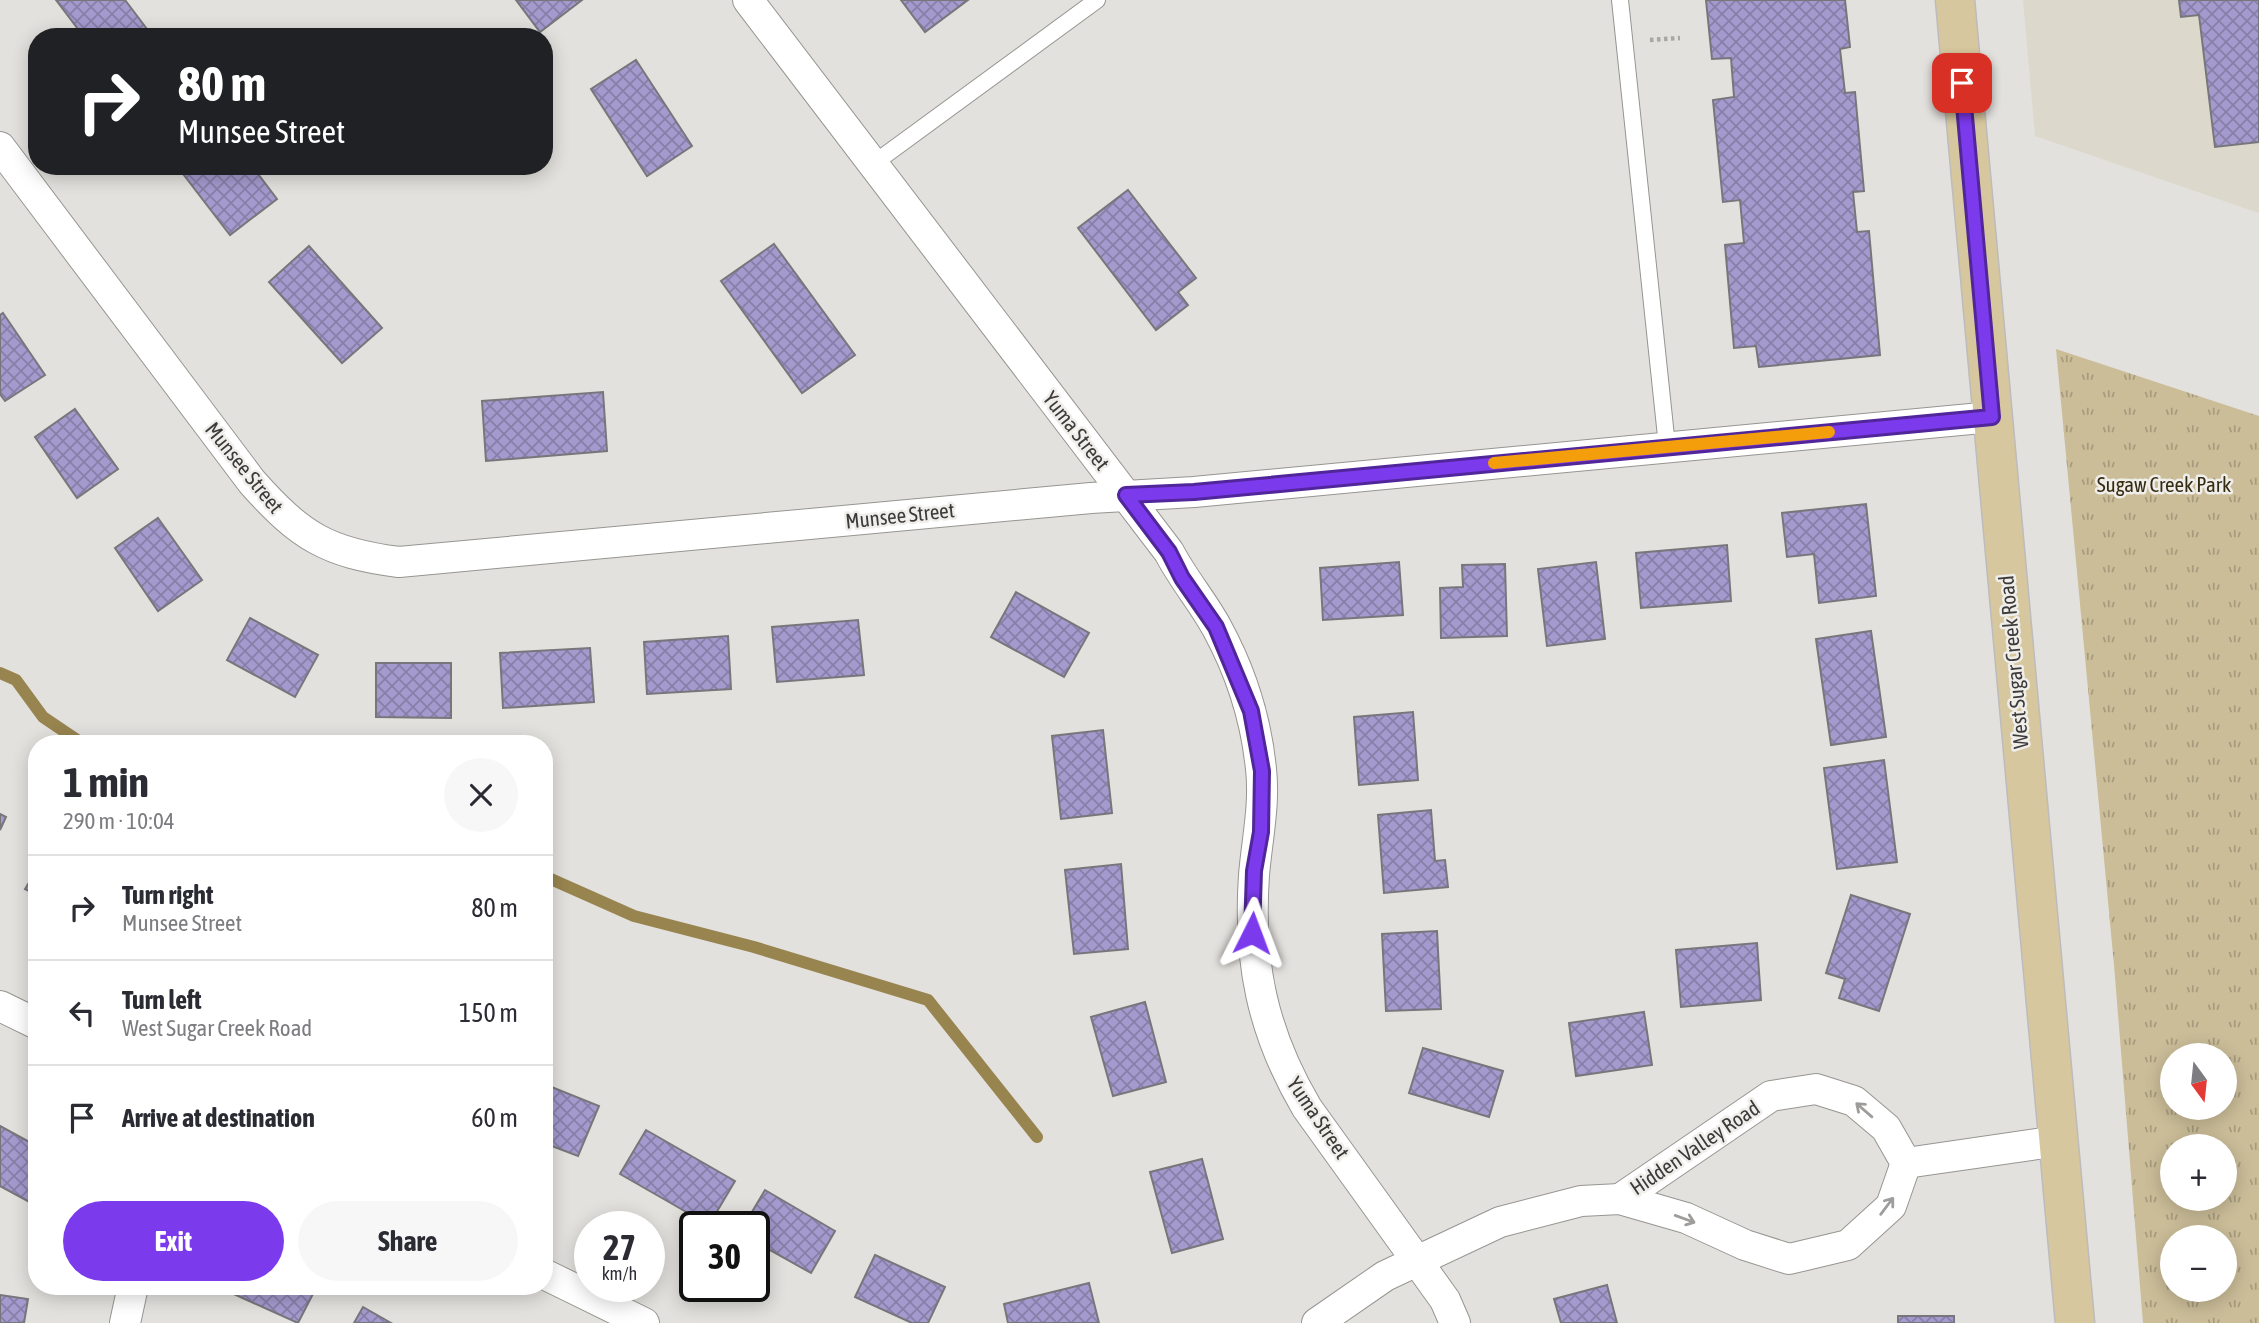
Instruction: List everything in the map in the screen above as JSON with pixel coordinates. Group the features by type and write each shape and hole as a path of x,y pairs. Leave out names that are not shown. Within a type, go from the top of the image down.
{"main road":[{"name":"West Sugar Creek Road","path":"1955,0 2075,1323"}],"street":[{"name":"Yuma Street","path":"748,0 1169,552 1182,578 1216,627 1251,711 1262,771 1261,832 1254,871 1252,933 1254,964 1267,1025 1291,1082 1307,1108 1445,1300 1455,1323"},
{"name":"Munsee Street","path":"0,147 252,482 285,519 320,543 359,557 399,562 1126,495 1194,492 1992,417"},
{"path":"0,1006 28,1020"},
{"name":"Hidden Valley Road","path":"1317,1323 1385,1276 1500,1222 1581,1201 1620,1199 1686,1218 1745,1245 1789,1259 1848,1245 1891,1206 1906,1163 1886,1129 1854,1101 1816,1089 1771,1096 1620,1199"},
{"path":"1906,1163 2058,1142"},
{"path":"553,1278 644,1323"},
{"path":"125,1323 131,1295"}],"lane":[{"path":"873,164 1097,0"},
{"path":"1620,0 1667,446"}],"shaded area":[{"path":"2023,0 2259,0 2259,213 2035,136"}],"green space":[{"name":"Sugaw Creek Park","path":"2056,349 2259,416 2259,1323 2143,1323 2114,965"}],"building":[{"path":"56,0 125,0 146,28 77,28"},
{"path":"516,0 582,0 545,28 537,28"},
{"path":"901,0 968,0 925,32"},
{"path":"1706,0 1845,0 1850,47 1840,49 1845,93 1855,92 1864,191 1853,192 1857,232 1869,231 1880,355 1759,367 1756,346 1734,348 1725,245 1744,243 1740,200 1723,202 1713,100 1734,97 1731,58 1712,59"},
{"path":"2179,0 2259,0 2259,142 2215,147 2199,15 2181,17"},
{"path":"636,60 692,146 647,176 591,89"},
{"path":"184,175 259,175 277,199 230,235"},
{"path":"1128,190 1196,278 1178,292 1188,305 1156,330 1078,228"},
{"path":"774,244 855,355 802,393 721,281"},
{"path":"309,246 382,328 342,363 269,282"},
{"path":"3,313 45,375 5,401 0,394 0,315"},
{"path":"603,392 607,451 486,461 482,401"},
{"path":"75,409 118,469 77,498 35,437"},
{"path":"1866,504 1876,596 1819,603 1814,554 1787,557 1782,513"},
{"path":"158,518 202,580 158,611 115,548"},
{"path":"1727,545 1731,601 1641,608 1636,553"},
{"path":"1399,562 1403,615 1323,620 1320,568"},
{"path":"1596,562 1605,639 1547,646 1538,569"},
{"path":"1505,564 1507,636 1441,638 1440,588 1463,587 1462,565"},
{"path":"1016,592 1089,633 1064,677 991,637"},
{"path":"250,618 318,655 295,697 227,660"},
{"path":"858,620 864,675 777,682 772,627"},
{"path":"1871,631 1886,737 1831,745 1816,639"},
{"path":"728,636 731,689 647,694 644,642"},
{"path":"590,648 594,702 503,708 500,653"},
{"path":"376,663 451,663 451,718 376,717"},
{"path":"1413,712 1418,780 1359,785 1354,717"},
{"path":"1103,730 1112,813 1061,819 1052,736"},
{"path":"1884,760 1897,862 1837,869 1824,768"},
{"path":"1431,810 1435,861 1445,860 1448,887 1384,893 1378,815"},
{"path":"0,814 6,817 0,830"},
{"path":"1121,864 1128,949 1074,954 1065,870"},
{"path":"1851,895 1910,914 1879,1011 1839,998 1845,979 1826,973"},
{"path":"1437,931 1441,1009 1386,1011 1382,934"},
{"path":"1757,943 1761,1000 1681,1007 1676,950"},
{"path":"1145,1002 1166,1082 1113,1096 1091,1017"},
{"path":"1644,1012 1652,1065 1576,1076 1569,1023"},
{"path":"1423,1048 1503,1071 1489,1117 1409,1093"},
{"path":"553,1088 599,1106 578,1156 553,1146"},
{"path":"0,1126 28,1141 28,1201 0,1186"},
{"path":"646,1130 735,1181 717,1211 685,1211 620,1174"},
{"path":"1202,1159 1223,1239 1172,1253 1150,1172"},
{"path":"765,1190 835,1231 811,1273 770,1250 770,1211 753,1211"},
{"path":"875,1255 945,1287 928,1323 912,1323 855,1297"},
{"path":"1089,1283 1099,1323 1008,1323 1004,1304"},
{"path":"1607,1285 1617,1323 1561,1323 1554,1299"},
{"path":"0,1295 28,1299 24,1323 0,1323"},
{"path":"236,1295 312,1295 298,1323"},
{"path":"363,1307 391,1323 354,1323"},
{"path":"1898,1316 1954,1316 1954,1323 1898,1323"}],"waterway":[{"path":"0,673 16,680 43,717 70,735"},
{"path":"553,880 634,916 754,947 928,1000 1037,1137"}],"slow traffic":[{"path":"1494,463 1829,432"}],"route":[{"path":"1252,933 1254,871 1261,832 1262,771 1251,711 1242,682 1216,627 1182,578 1169,552 1126,495 1194,492 1992,417 1962,83"}]}
